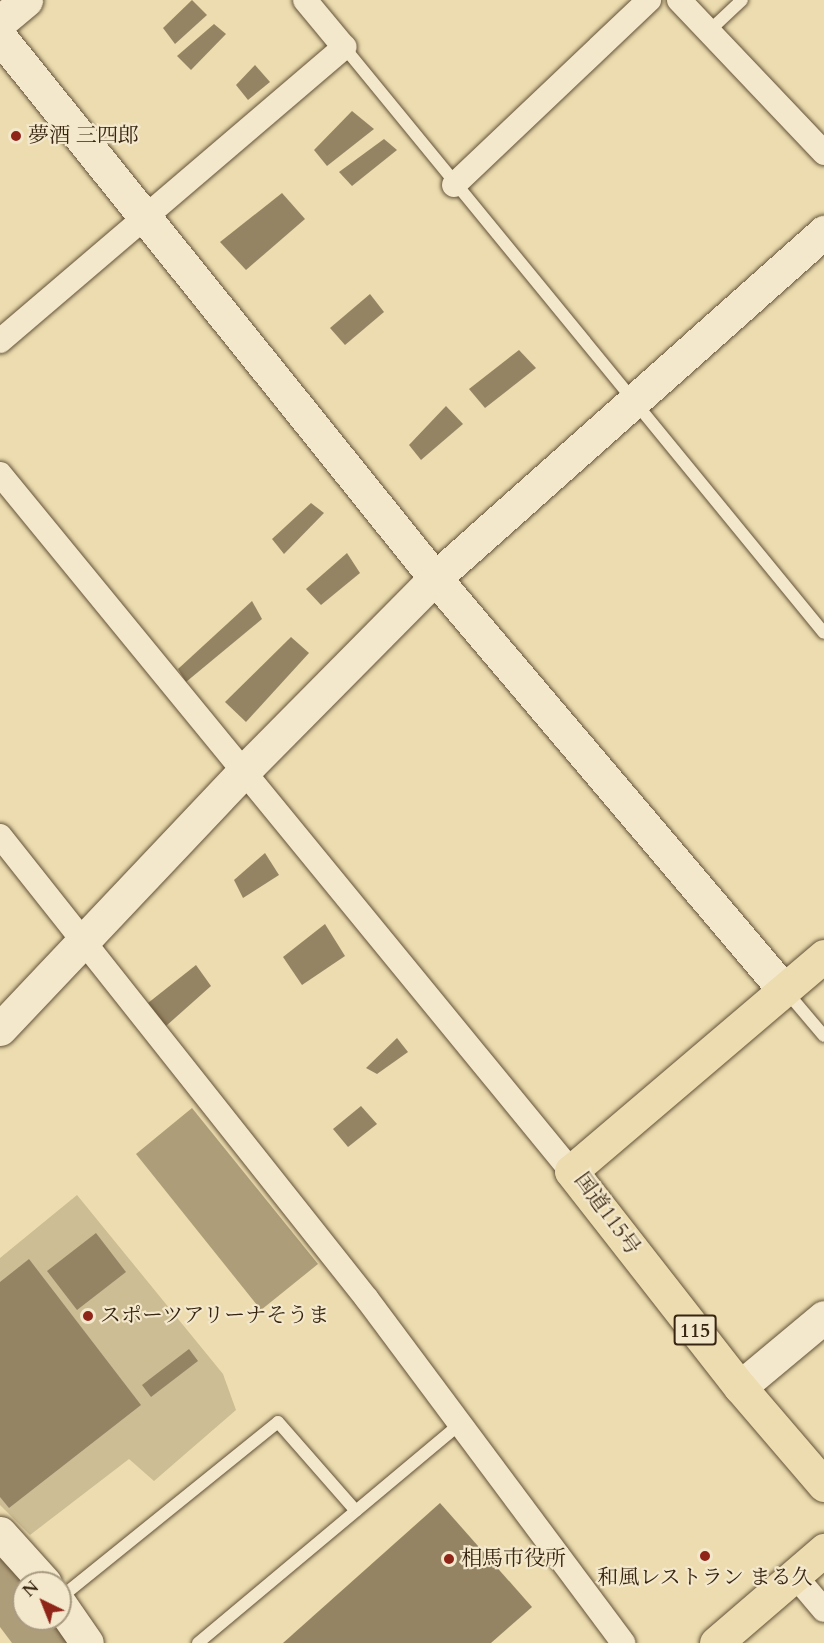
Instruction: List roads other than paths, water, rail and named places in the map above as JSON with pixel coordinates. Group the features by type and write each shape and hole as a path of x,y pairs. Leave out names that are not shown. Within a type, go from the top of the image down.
{"highway":[{"name":"国道115号","path":"824,956 571,1171 740,1387 824,1485"},
{"path":"716,1643 796,1577 824,1550"}],"street":[{"path":"0,22 26,0"},
{"path":"0,341 344,47 305,0"},
{"path":"454,185 649,0"},
{"path":"679,0 824,153"},
{"path":"0,37 435,578 784,990"},
{"path":"0,1029 85,942 244,771 435,578 824,232"},
{"path":"0,474 571,1171"},
{"path":"0,836 367,1299 623,1643"},
{"path":"740,1387 824,1317"},
{"path":"0,1533 34,1571"},
{"path":"796,1577 824,1610"},
{"path":"72,1621 87,1643"}],"lane":[{"path":"709,31 742,0"},
{"path":"344,47 454,185 824,633"},
{"path":"784,990 824,1036"},
{"path":"72,1588 278,1422 356,1511"},
{"path":"198,1643 459,1425"}],"place":[{"name":"夢酒 三四郎","path":"16,136"},
{"name":"スポーツアリーナそうま","path":"88,1316"},
{"name":"和風レストラン まる久","path":"705,1556"},
{"name":"相馬市役所","path":"449,1559"}]}
